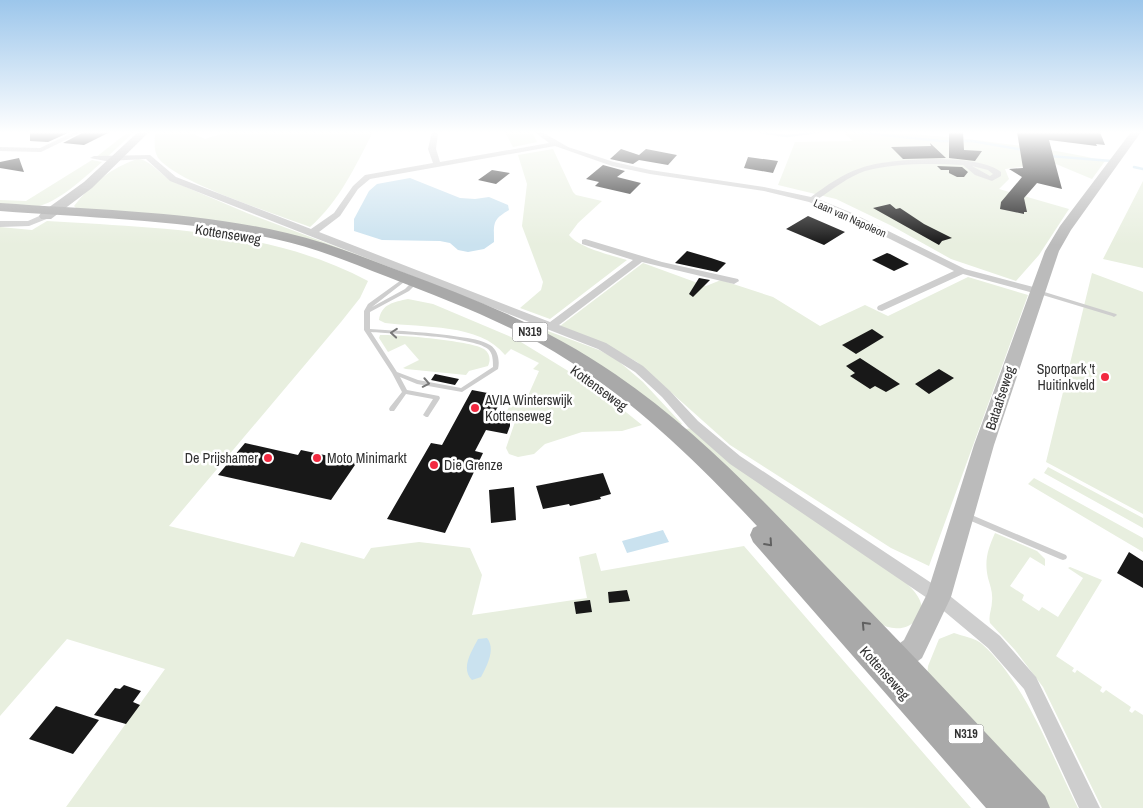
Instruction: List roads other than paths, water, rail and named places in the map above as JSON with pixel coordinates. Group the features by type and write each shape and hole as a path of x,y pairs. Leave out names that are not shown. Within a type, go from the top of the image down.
{"main road":[{"name":"Bataafseweg","path":"940,597 1009,371 1052,251 1064,229 1108,170"},
{"name":"N319","path":"0,207 50,213"},
{"name":"N319","path":"0,212 50,213"},
{"name":"Kottenseweg","path":"50,213 242,235 315,253 409,282 563,362 668,433 891,666 1033,808"},
{"name":"Kottenseweg","path":"891,666 1008,808"}],"street":[{"name":"Kottenseweg","path":"0,224 34,224 88,185 104,170"},
{"name":"Kottenseweg","path":"161,170 173,179 311,233 409,282 551,326 602,346 639,369 666,394 693,424 735,460 940,597 994,642 1030,683 1090,808"},
{"path":"311,233 326,225 339,212 362,180 414,170"},
{"name":"Laan van Napoleon","path":"641,170 764,189 812,200 849,215 962,271 1037,291"},
{"path":"812,200 838,180 862,170"},
{"path":"585,242 639,260 734,281"},
{"path":"551,326 639,260"},
{"path":"882,308 962,271"},
{"path":"668,433 693,424"},
{"name":"Bataafseweg","path":"891,666 913,649 940,597"}],"lane":[{"path":"366,311 409,282"},
{"path":"405,392 367,330 366,311 370,306 409,282"},
{"path":"1037,291 1114,314"},
{"path":"367,330 466,339 489,347 497,360 496,368 462,390 418,382 395,373"},
{"path":"392,409 405,392"},
{"path":"405,392 437,398 426,415"},
{"path":"964,514 1063,557"}],"water":[{"path":"410,178 460,198 475,199 489,197 508,205 509,210 499,217 495,223 494,242 484,249 468,252 458,250 450,243 440,241 382,240 354,231 354,219 369,191 377,184"},
{"path":"663,530 669,542 627,553 622,541"},
{"path":"487,638 491,647 488,663 481,677 472,680 467,670 468,659 478,639"}],"place":[{"name":"Sportpark 't Huitinkveld","path":"1105,377"},
{"name":"AVIA Winterswijk Kottenseweg","path":"475,408"},
{"name":"De Prijshamer","path":"268,458"},
{"name":"Moto Minimarkt","path":"317,458"},
{"name":"Die Grenze","path":"434,465"}]}
